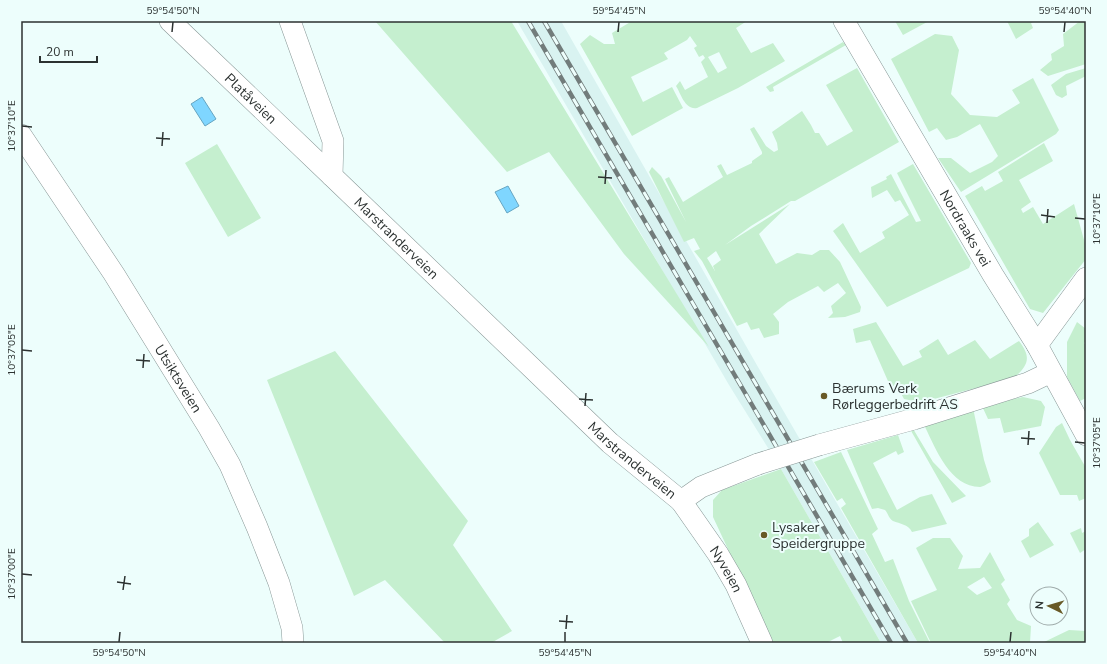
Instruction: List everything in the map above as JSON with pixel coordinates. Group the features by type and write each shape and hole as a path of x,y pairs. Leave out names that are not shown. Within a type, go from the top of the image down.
{"street":[{"name":"Platåveien","path":"170,21 332,176"},
{"path":"290,21 333,141 332,176"},
{"name":"Nordraaks vei","path":"844,21 993,276 1037,345 1086,435"},
{"name":"Utsiktsveien","path":"21,135 114,274 209,428 230,465 279,583 292,628 293,643"},
{"name":"Marstranderveien","path":"332,176 610,443 682,501 701,487 758,464 819,445 914,419 1028,382 1051,372"},
{"path":"1037,345 1086,278"},
{"name":"Nyveien","path":"682,501 718,554 736,585 762,643"}],"shaded area":[{"path":"517,21 561,21 758,367 918,643 881,643 781,469 729,385"}],"green space":[{"path":"375,21 511,21 709,347 624,254 549,152 507,172"},
{"path":"632,21 747,21 736,28 751,53 773,43 785,61 738,88 697,108 689,107 676,86 680,81 685,90 708,77 701,62 705,58 703,55 699,57 694,48 697,46 690,36 687,40 664,53 668,59 631,77 643,102 672,87 683,108 632,136 580,44 590,35 604,44 615,44 612,33","holes":["719,52 727,68 718,73 708,57"]},
{"path":"895,21 929,21 903,35"},
{"path":"1007,21 1035,21 1031,23 1033,28 1016,39"},
{"path":"1080,21 1086,21 1086,64 1048,76 1040,70 1052,60 1051,54 1064,46 1063,34"},
{"path":"935,34 952,36 959,50 951,94 970,115 997,117 1020,103 1012,90 1033,78 1059,130 1056,134 961,192 938,158 951,158 970,173 992,162 998,156 980,124 957,137 946,140 937,128 929,132 891,59"},
{"path":"843,42 846,45 773,87 774,91 770,92 766,87"},
{"path":"857,68 899,142 795,201 791,201 751,226 725,245 790,204 759,234 776,264 797,253 812,255 820,250 829,250 840,262 861,307 860,312 845,317 828,318 833,313 831,306 846,293 838,283 824,292 818,286 788,302 773,314 779,322 779,334 764,338 759,328 751,330 747,322 737,326 702,261 694,251 700,249 694,238 684,242 649,172 652,167 661,176 686,222 665,179 669,177 683,202 723,177 717,166 721,164 727,175 752,163 752,161 762,154 762,152 750,129 754,127 766,146 774,152 778,150 777,143 772,132 802,111 815,133 819,133 827,146 853,131 826,85","holes":["716,251 721,260 713,266 715,271 707,258"]},
{"path":"1086,68 1086,76 1066,86 1067,95 1062,98 1056,95 1051,85 1066,74"},
{"path":"1044,143 1053,161 1019,180 1031,202 1021,209 1023,213 1033,207 1043,224 1074,204 1086,247 1086,259 1043,313 1030,309 965,196 982,186 985,191 1003,181 998,172"},
{"path":"217,144 261,218 228,237 185,163"},
{"path":"913,164 971,263 969,268 887,307 833,231 843,223 860,253 885,238 882,232 909,215 900,200 895,202 887,190 872,198 871,187 887,179 886,177 891,174 916,222 921,221 897,173"},
{"path":"876,322 903,366 922,357 919,351 938,339 948,355 975,340 990,359 1019,341 1026,352 1027,361 1023,369 1014,378 930,400 914,401 904,399 897,386 891,388 870,340 856,343 853,329"},
{"path":"1077,322 1086,329 1086,341 1084,343 1086,346 1086,398 1080,401 1067,377 1067,342"},
{"path":"335,351 468,521 453,545 512,631 491,643 445,643 385,580 354,596 267,380"},
{"path":"1023,397 1041,401 1045,407 1041,426 1004,433 1000,418 988,419 982,406"},
{"path":"973,408 984,460 991,482 980,487 969,485 960,481 952,474 939,456 925,427 927,422"},
{"path":"1062,423 1086,468 1086,498 1079,501 1077,495 1060,495 1039,453 1056,427"},
{"path":"912,427 933,462 966,496 952,503 910,429"},
{"path":"898,435 904,452 898,455 896,451 873,463 897,510 920,497 932,494 947,524 912,532 906,526 893,521 885,510 878,508 872,509 847,450"},
{"path":"841,452 878,529 872,534 885,562 893,559 909,601 930,643 918,643 841,508 846,504 842,498 837,501 814,462"},
{"path":"781,469 881,643 843,643 840,636 826,643 773,643 767,633 713,517 713,500 722,490"},
{"path":"1038,522 1054,545 1030,558 1021,541 1029,536 1029,529"},
{"path":"1081,528 1082,533 1086,531 1086,549 1080,553 1070,533"},
{"path":"933,538 950,538 963,556 958,569 980,568 990,552 1005,580 1001,584 1010,600 1007,604 1017,620 1031,626 1030,643 931,643 911,601 937,590 916,548","holes":["984,577 992,588 977,595 967,587"]},
{"path":"1069,630 1086,631 1086,643 1042,643"}],"water":[{"path":"202,97 216,119 205,126 191,104"},
{"path":"508,186 519,206 507,213 495,192"}],"railway":[{"path":"528,21 891,643"},
{"path":"544,21 907,643"}],"place":[{"name":"Bærums Verk Rørleggerbedrift AS","path":"824,396"},
{"name":"Lysaker Speidergruppe","path":"764,535"}]}
